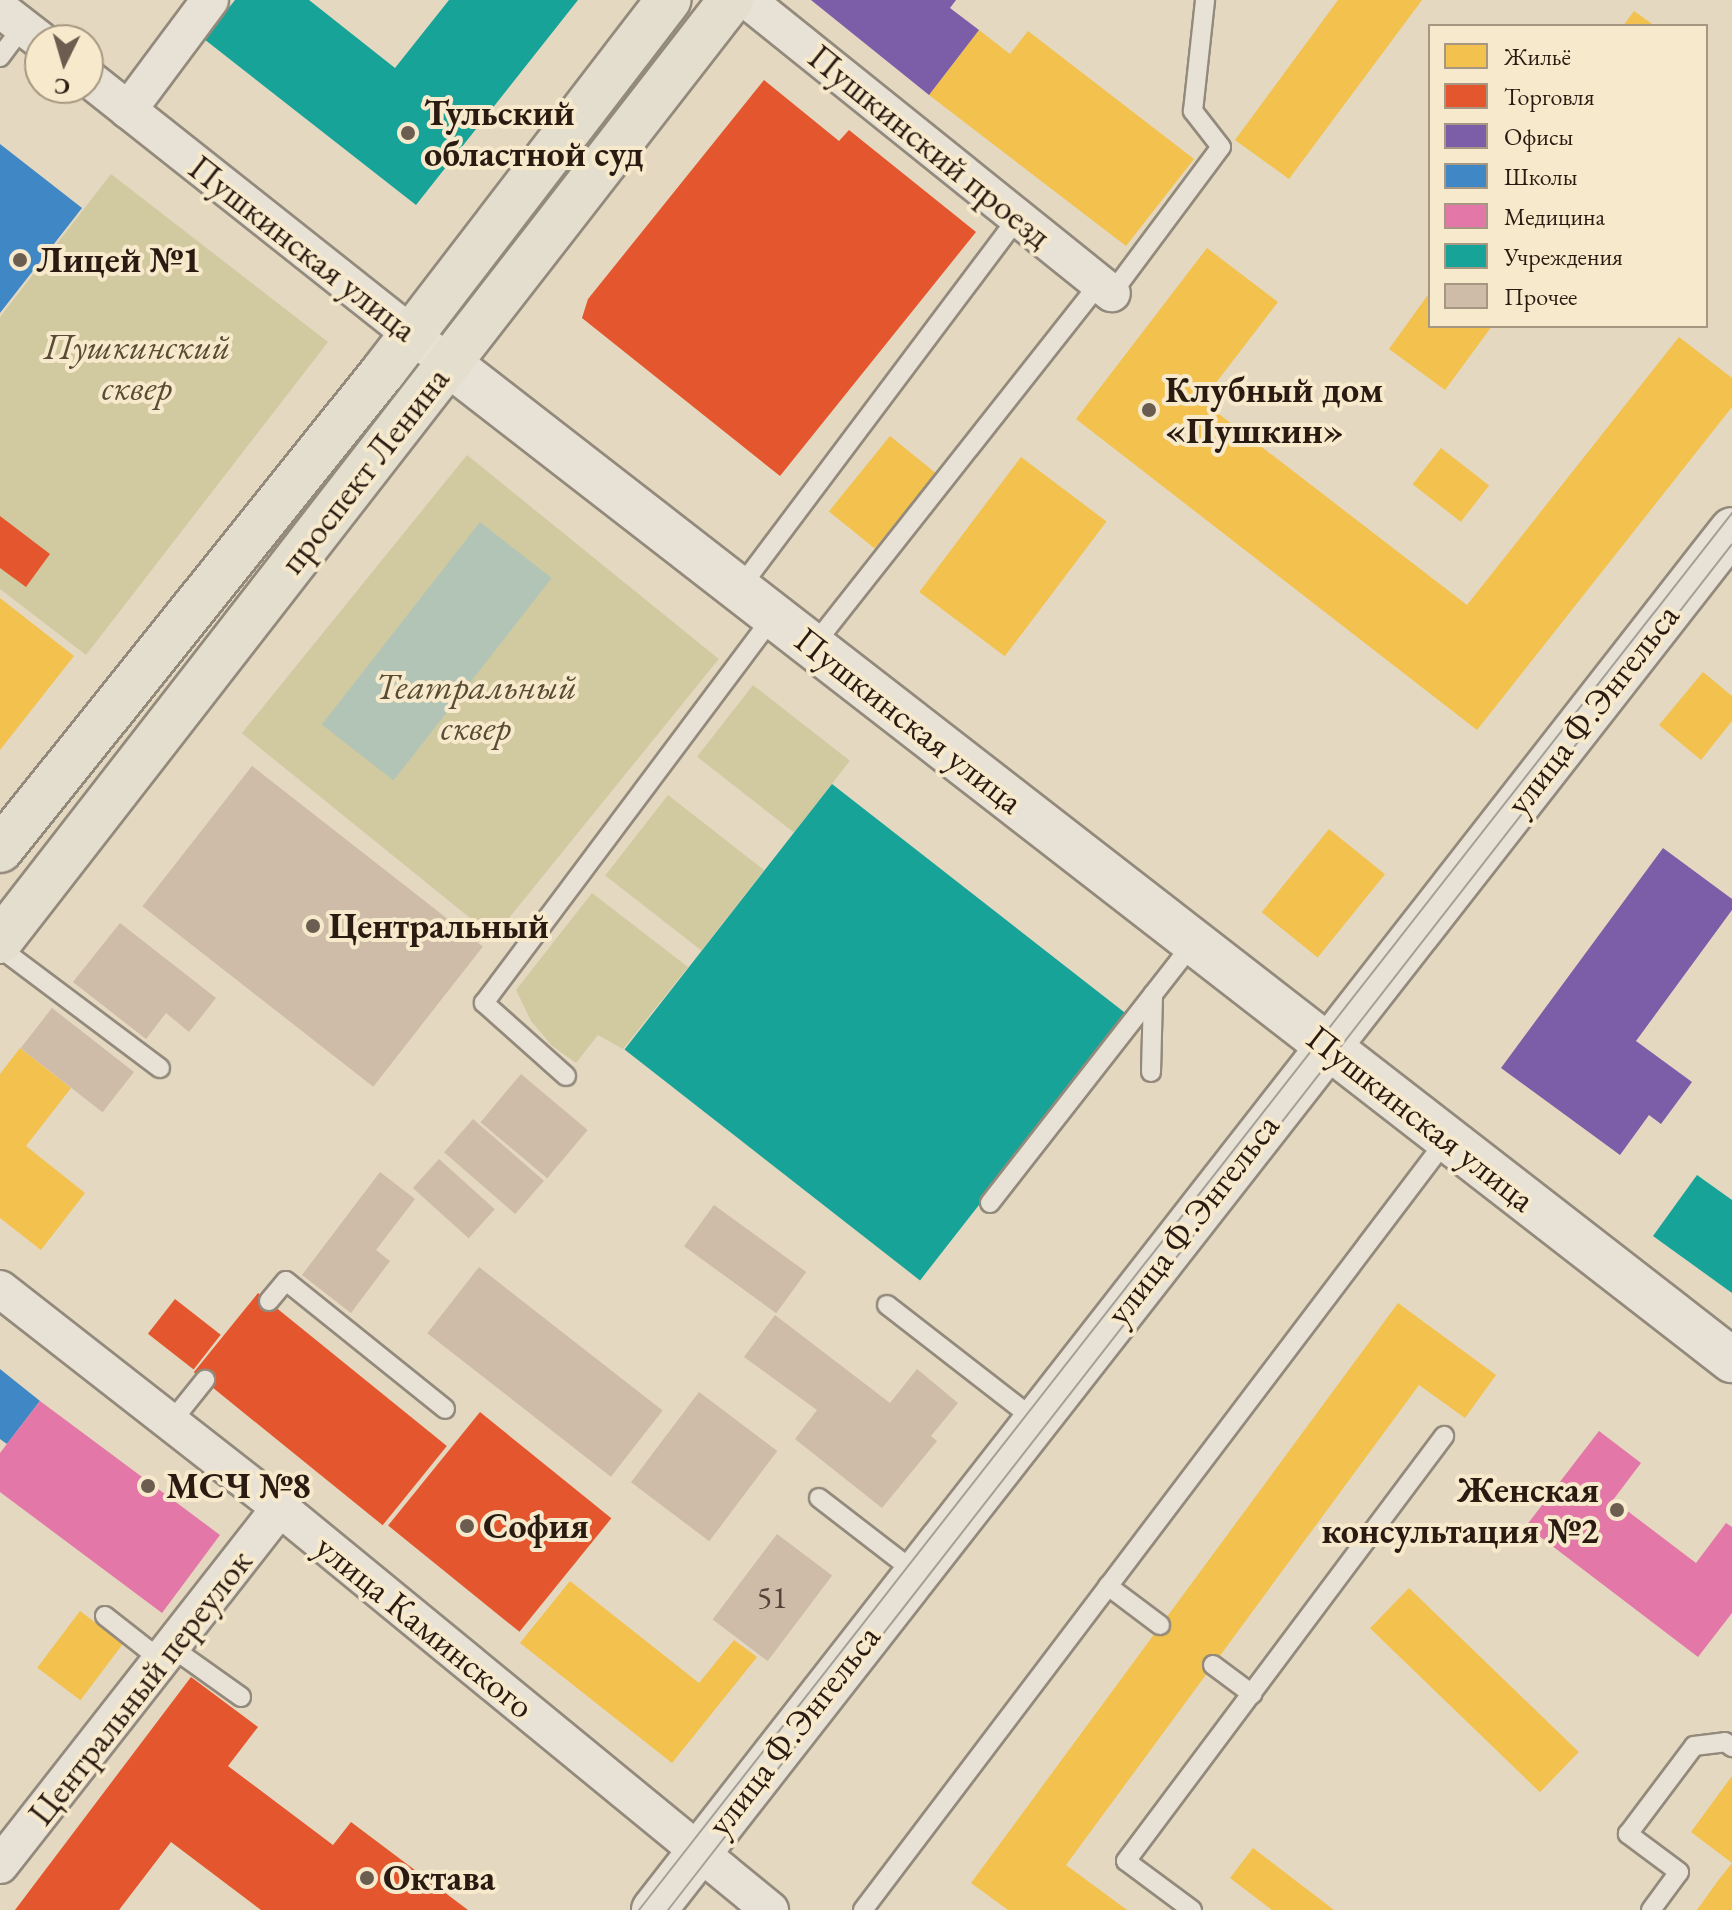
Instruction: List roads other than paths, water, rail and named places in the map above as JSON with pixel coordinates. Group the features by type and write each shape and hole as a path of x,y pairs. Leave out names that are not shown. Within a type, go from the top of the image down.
{"main road":[{"name":"проспект Ленина","path":"0,850 412,334 668,0"},
{"name":"проспект Ленина","path":"0,941 731,0"}],"street":[{"path":"128,110 210,0"},
{"name":"Пушкинский проезд","path":"747,0 1106,288"},
{"name":"Пушкинская улица","path":"104,91 448,363 1732,1360"},
{"name":"улица Ф.Энгельса","path":"654,1910 1732,530"},
{"name":"улица Каминского","path":"0,1289 280,1508 770,1910"},
{"name":"Центральный переулок","path":"0,1865 280,1508"}],"lane":[{"path":"813,646 1221,147 1193,111 1205,0"},
{"path":"0,57 26,19"},
{"path":"739,589 1018,217"},
{"path":"566,1076 484,1003 774,616"},
{"path":"990,1203 1194,942"},
{"path":"0,948 160,1068"},
{"path":"1151,1072 1153,994"},
{"path":"863,1910 1447,1139"},
{"path":"269,1301 286,1281 445,1409"},
{"path":"887,1305 1035,1420"},
{"path":"172,1421 205,1380"},
{"path":"1192,1910 1126,1861 1444,1436"},
{"path":"819,1498 916,1573"},
{"path":"1108,1586 1160,1625"},
{"path":"105,1616 241,1697"},
{"path":"1213,1665 1252,1694"},
{"path":"1651,1910 1679,1872 1628,1834 1694,1746 1725,1742 1732,1747"}],"tram line":[{"path":"639,1910 1732,513"},
{"path":"668,1910 1732,544"}],"place":[{"name":"Тульский областной суд","path":"408,133"},
{"name":"Лицей №1","path":"20,260"},
{"name":"Клубный дом «Пушкин»","path":"1149,410"},
{"name":"Центральный","path":"313,926"},
{"name":"МСЧ №8","path":"148,1486"},
{"name":"Женская консультация №2","path":"1617,1510"},
{"name":"София","path":"467,1526"},
{"name":"Октава","path":"367,1878"}],"park label":[{"name":"Пушкинский сквер","path":"137,366"},
{"name":"Театральный сквер","path":"476,706"}]}
